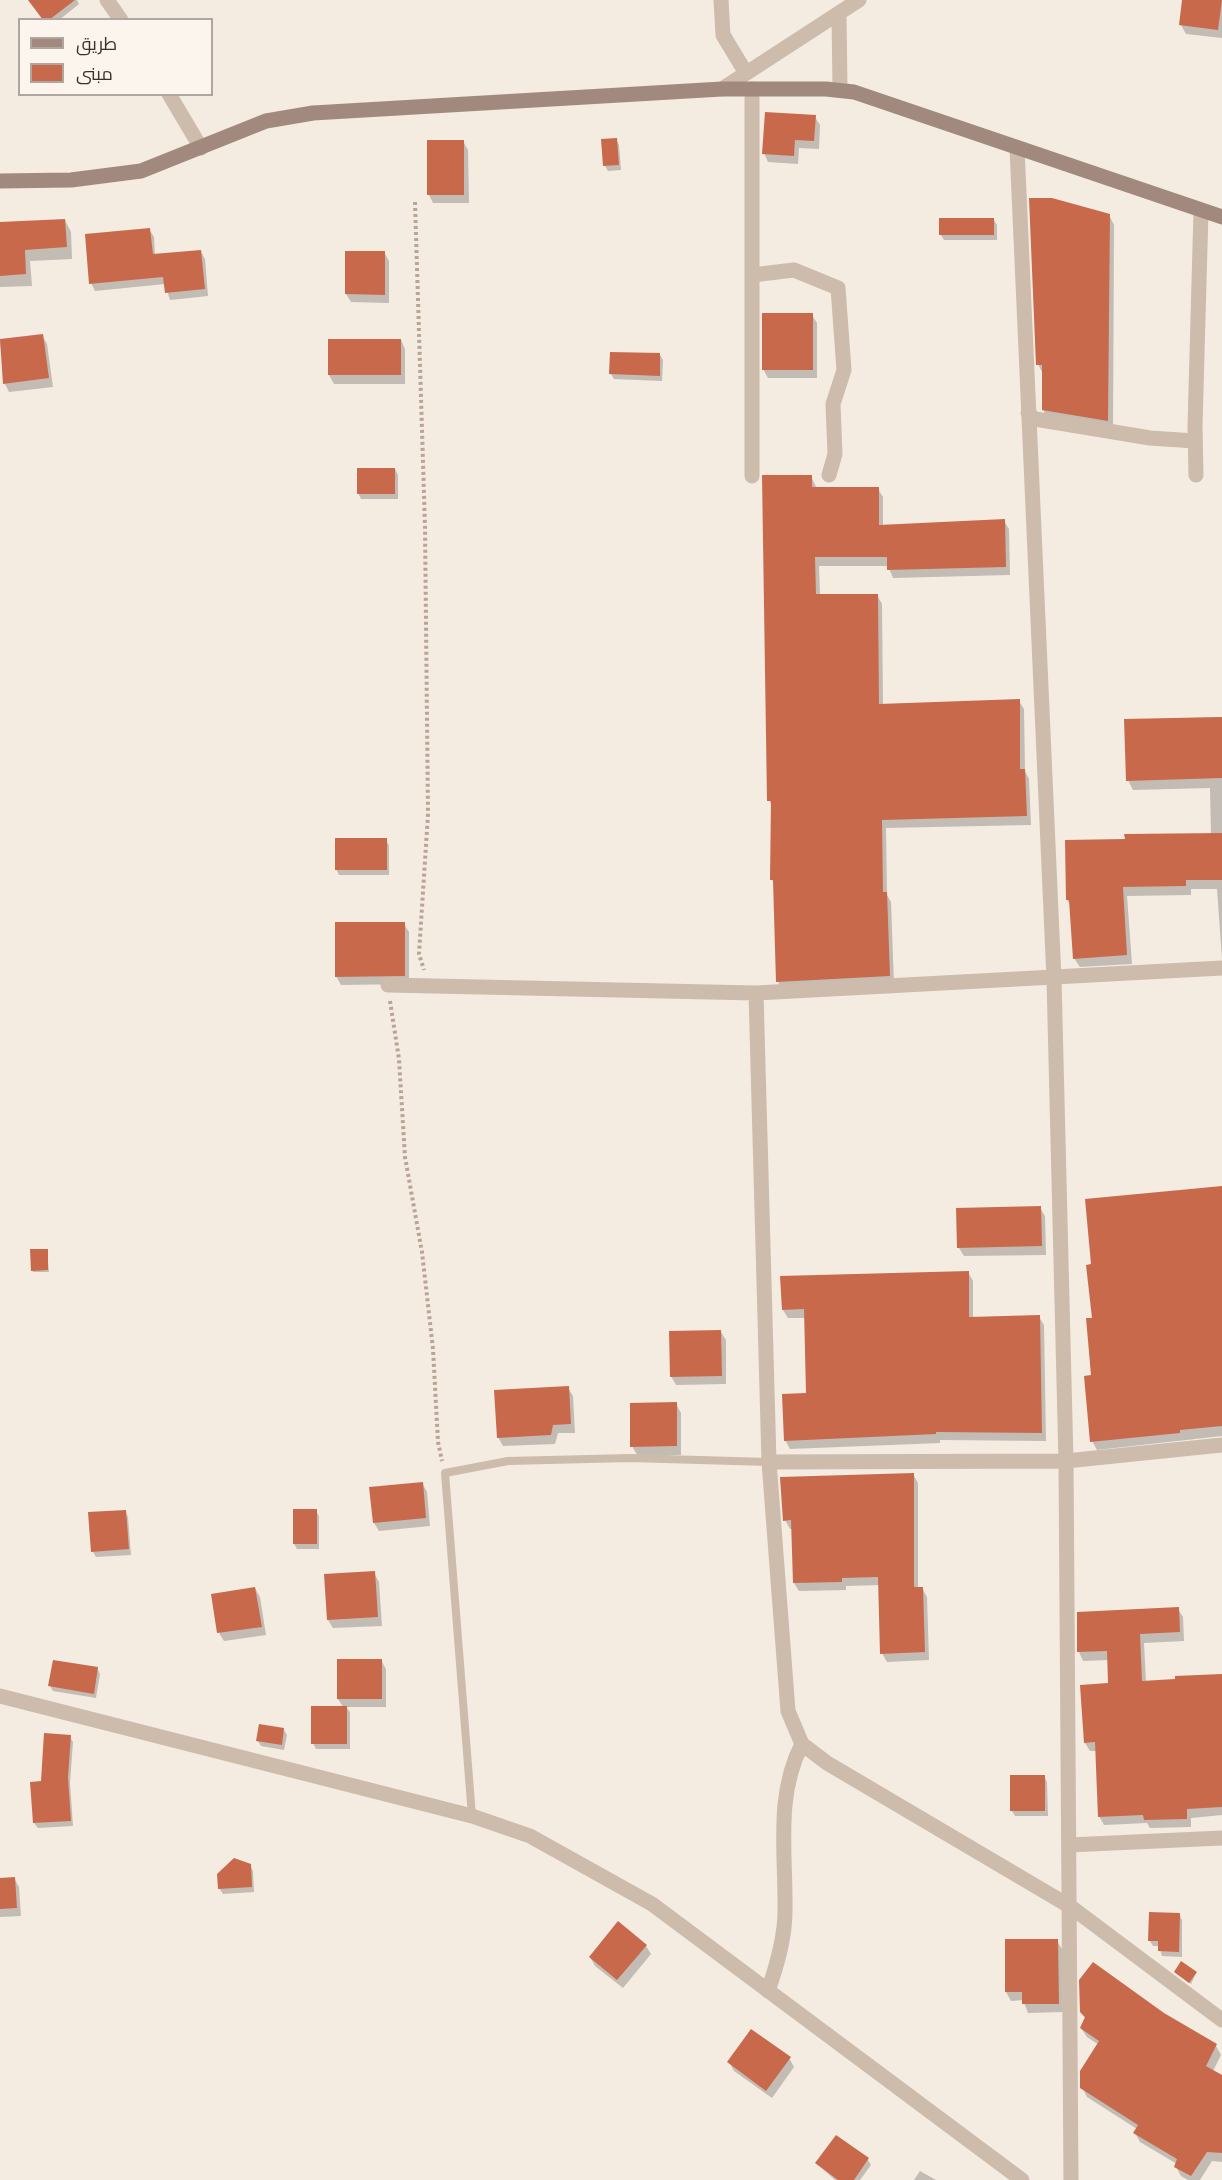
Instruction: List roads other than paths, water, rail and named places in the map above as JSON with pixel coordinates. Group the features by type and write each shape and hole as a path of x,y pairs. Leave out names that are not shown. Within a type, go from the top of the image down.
{"street":[{"path":"107,0 119,18"},
{"path":"721,0 723,36 746,73"},
{"path":"722,89 859,0"},
{"path":"839,14 840,89"},
{"path":"0,181 109,176 141,171 266,121 313,113 722,89 840,89 1222,217"},
{"path":"752,89 752,476"},
{"path":"170,96 201,148"},
{"path":"1017,148 1054,979 1066,1461 1071,1907 1071,2180"},
{"path":"1196,475 1201,211"},
{"path":"752,274 794,270 838,288 844,370 833,404 834,454 829,475"},
{"path":"1028,414 1035,419 1150,438 1195,441"},
{"path":"388,985 756,993 1054,979 1222,968"},
{"path":"756,993 769,1462 788,1711 802,1744 827,1763 1071,1907 1222,2020"},
{"path":"769,1462 1066,1461 1222,1445"},
{"path":"0,1696 472,1816 530,1836 652,1904 1022,2180"},
{"path":"768,1991 778,1962 785,1913 782,1818 792,1763 802,1744"},
{"path":"1069,1845 1222,1838"}],"lane":[{"path":"472,1816 445,1473 508,1461 630,1458 769,1462"}]}
